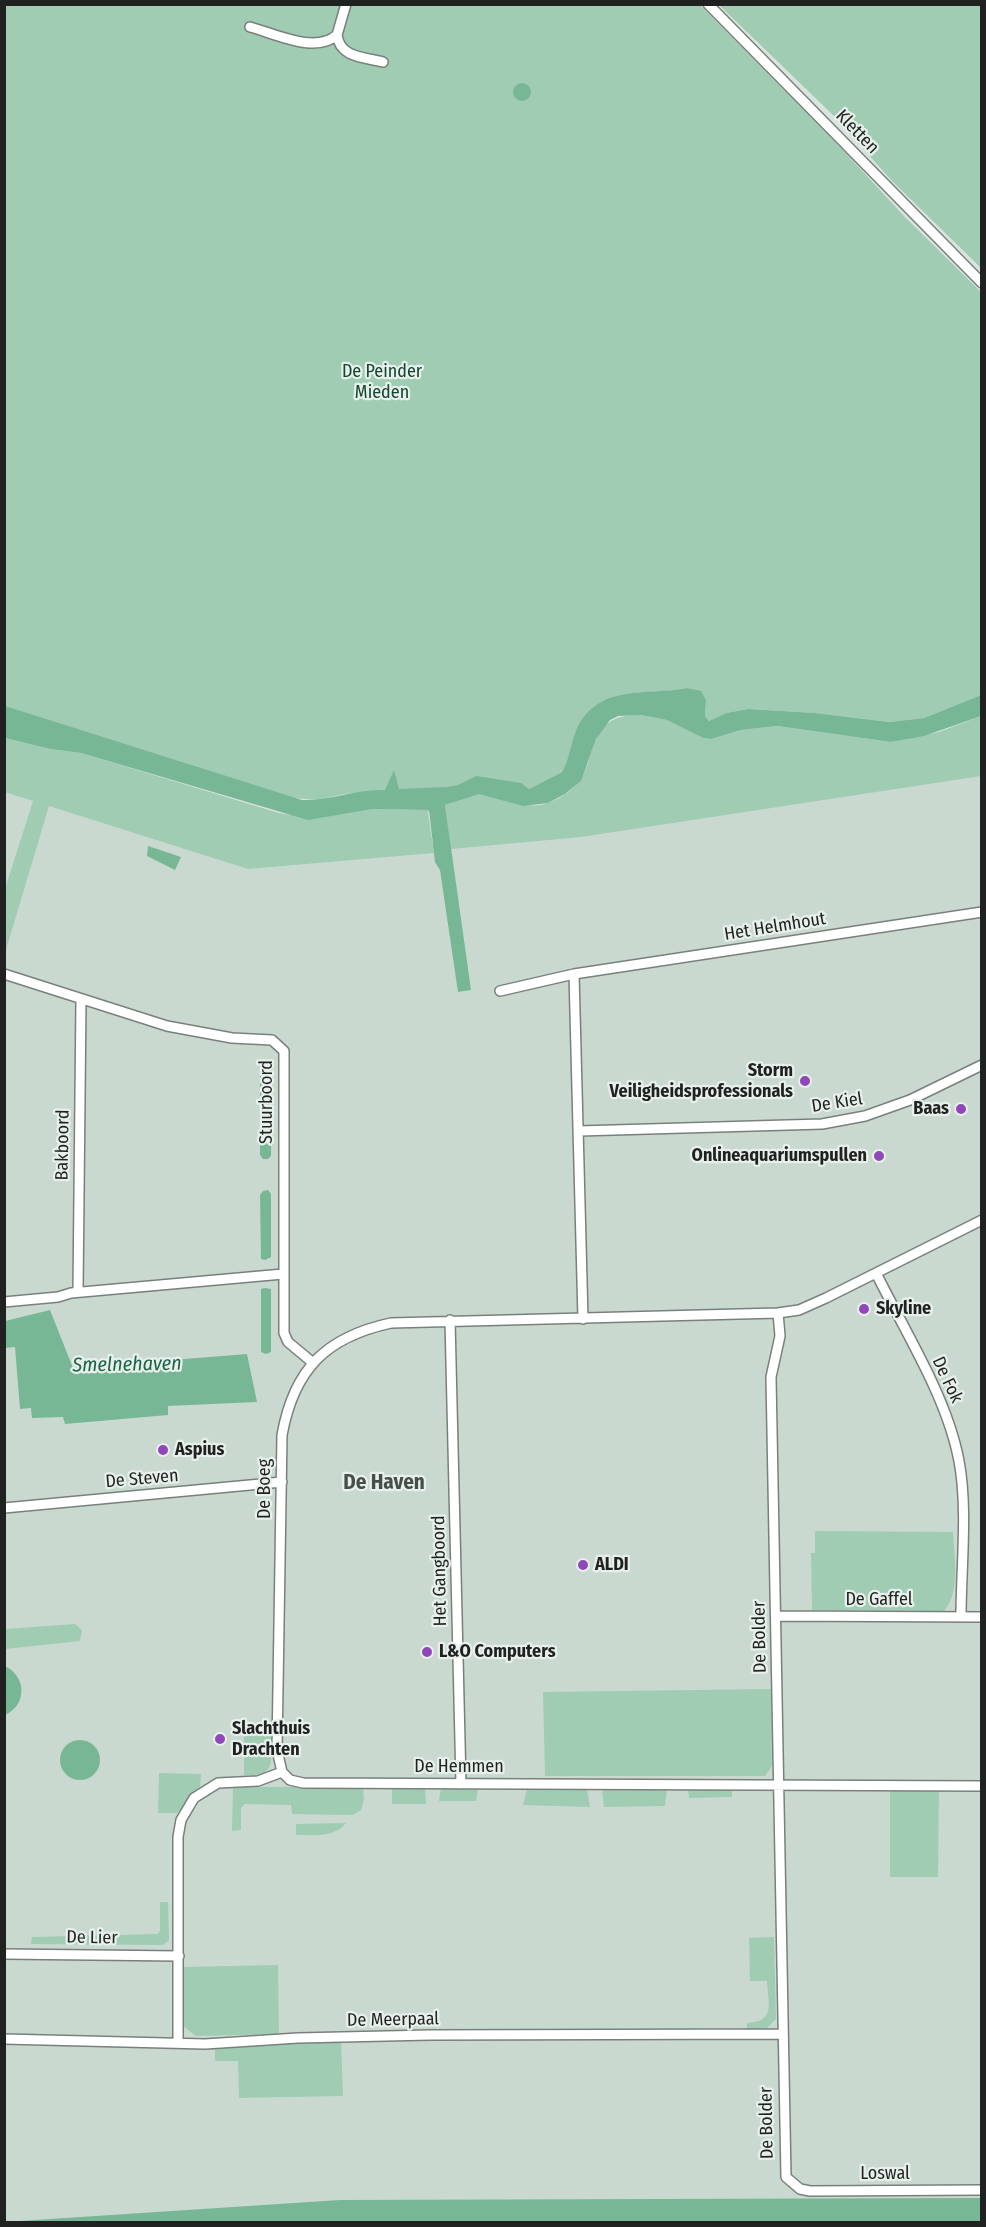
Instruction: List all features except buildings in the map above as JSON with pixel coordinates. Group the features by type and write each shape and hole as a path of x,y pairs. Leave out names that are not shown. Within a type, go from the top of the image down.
{"street":[{"path":"346,4 337,35 338,46 345,53 383,62"},
{"name":"Kletten","path":"708,4 981,284"},
{"path":"250,27 316,44 328,43 337,35"},
{"name":"Het Helmhout","path":"500,991 574,974 981,912"},
{"name":"Stuurboord","path":"4,974 167,1026 232,1038 272,1040 284,1051 285,1333 288,1342 312,1362"},
{"path":"574,974 583,1319"},
{"name":"Bakboord","path":"78,1292 81,999"},
{"name":"De Kiel","path":"579,1131 822,1124 865,1116 910,1100 981,1065"},
{"path":"450,1320 583,1319 778,1313 799,1310 981,1220"},
{"name":"De Fok","path":"876,1273 950,1426 959,1462 962,1496 961,1617"},
{"path":"4,1302 78,1292 283,1274"},
{"name":"De Bolder","path":"778,1313 780,1336 771,1377 780,1785 784,2167 791,2184"},
{"name":"De Boeg","path":"282,1772 278,1750 282,1435 287,1409 298,1384 312,1362 334,1343 361,1329 391,1323 450,1320"},
{"name":"Het Gangboord","path":"450,1320 461,1784"},
{"name":"De Steven","path":"4,1508 282,1482"},
{"name":"De Gaffel","path":"776,1616 981,1617"},
{"path":"178,2043 178,1837 185,1813 194,1798 218,1783 258,1781 282,1772"},
{"name":"De Hemmen","path":"282,1772 290,1780 303,1783 981,1786"},
{"name":"De Lier","path":"4,1954 179,1956"},
{"name":"De Meerpaal","path":"4,2039 178,2043 430,2035 783,2034"},
{"name":"Loswal","path":"791,2184 810,2191 981,2190"}],"shaded area":[{"path":"981,760 981,2205 5,2222 4,779 256,856 541,835"}],"green space":[{"name":"De Peinder Mieden","path":"4,5 700,5 841,148 904,216 981,292 981,695 924,718 889,722 814,713 748,709 726,713 709,721 705,716 706,700 687,688 627,694 601,702 589,711 576,730 562,772 529,789 464,788 344,794 319,800 278,797 5,710"},
{"path":"719,5 981,5 981,268 892,181 834,116"},
{"path":"641,715 668,720 703,738 711,739 741,730 777,726 891,742 939,732 981,716 981,776 581,837 451,849 445,805 479,794 531,805 542,805 553,801 567,793 578,782 600,732 608,723 621,717"},
{"path":"5,738 50,749 81,753 279,813 292,815 372,809 430,810 428,812 434,853 248,869 49,806 5,953 5,889 33,801 5,792"},
{"path":"815,1531 953,1532 955,1584 949,1603 944,1611 812,1610 811,1553 815,1553"},
{"path":"75,1624 82,1630 80,1641 5,1649 5,1629"},
{"path":"771,1689 772,1766 765,1776 545,1776 543,1692"},
{"path":"244,1724 272,1724 271,1762 267,1770 261,1774 244,1775"},
{"path":"159,1773 201,1774 200,1788 177,1813 158,1813"},
{"path":"233,1787 363,1787 364,1800 361,1810 353,1815 292,1814 291,1805 245,1804 241,1808 241,1830 232,1831"},
{"path":"392,1788 425,1788 426,1804 392,1804"},
{"path":"441,1788 478,1788 476,1801 439,1801"},
{"path":"527,1789 587,1789 590,1807 523,1805"},
{"path":"602,1789 667,1789 665,1806 604,1807"},
{"path":"688,1789 732,1789 732,1797 689,1798"},
{"path":"890,1790 939,1790 938,1877 890,1877"},
{"path":"346,1823 330,1833 296,1835 296,1824"},
{"path":"160,1902 168,1902 169,1940 163,1945 31,1944 32,1937 157,1934 160,1931"},
{"path":"774,1937 776,2019 767,2028 747,2030 747,2023 756,2022 766,2015 769,2004 767,1981 750,1981 749,1938"},
{"path":"278,1965 279,2034 196,2036 182,2025 180,1967"},
{"path":"341,2041 343,2096 239,2098 238,2061 215,2061 215,2045"}],"water":[{"path":"518,83 526,83 531,88 529,99 518,101 513,96 513,88"},
{"path":"687,688 701,691 706,700 705,716 709,721 726,713 748,709 815,713 889,722 924,718 981,695 981,716 924,736 891,742 777,726 741,730 711,739 703,738 667,720 641,715 618,716 610,720 596,739 581,781 565,794 548,803 523,806 479,794 445,805 471,990 458,992 440,870 435,862 429,810 372,809 308,820 81,753 50,749 5,738 5,706 302,800 385,790 394,770 399,789 447,787 458,785 476,776 521,783 529,789 562,772 579,724 589,711 601,702 627,694"},
{"path":"148,846 181,857 175,870 147,856"},
{"path":"266,1059 272,1067 271,1156 263,1159 260,1155 260,1067"},
{"path":"268,1190 271,1194 271,1257 265,1260 261,1259 260,1195 263,1191"},
{"path":"261,1289 271,1289 271,1352 266,1354 261,1352"},
{"name":"Smelnehaven","path":"50,1310 73,1368 247,1354 257,1402 168,1406 168,1415 65,1424 63,1417 32,1418 31,1408 20,1409 15,1347 5,1348 5,1321"},
{"path":"5,1666 17,1677 22,1691 17,1705 5,1715"},
{"path":"80,1740 88,1741 94,1746 99,1752 99,1768 94,1774 88,1779 80,1780 72,1779 66,1774 61,1768 60,1760 61,1752 66,1746 72,1741"},
{"path":"981,2198 981,2222 4,2222 340,2200"}],"place":[{"name":"Storm Veiligheidsprofessionals","path":"805,1081"},
{"name":"Baas","path":"961,1109"},
{"name":"Onlineaquariumspullen","path":"879,1156"},
{"name":"Skyline","path":"864,1309"},
{"name":"Aspius","path":"163,1450"},
{"name":"ALDI","path":"583,1565"},
{"name":"L&O Computers","path":"427,1652"},
{"name":"Slachthuis Drachten","path":"220,1739"}],"district":[{"name":"De Haven","path":"384,1483"}]}
